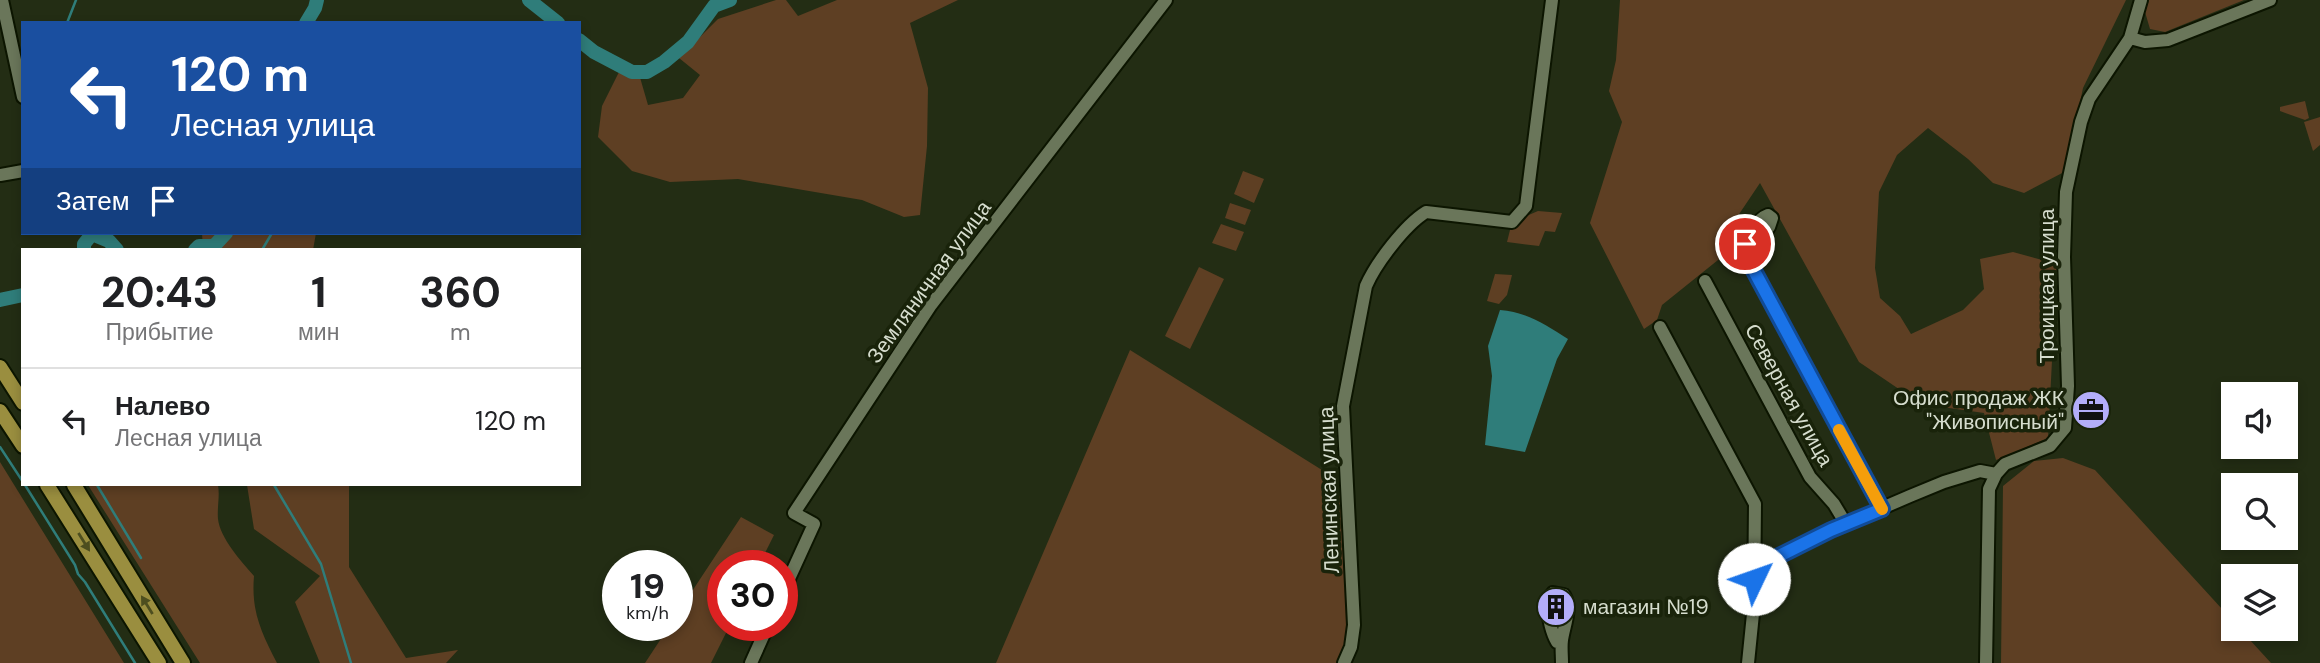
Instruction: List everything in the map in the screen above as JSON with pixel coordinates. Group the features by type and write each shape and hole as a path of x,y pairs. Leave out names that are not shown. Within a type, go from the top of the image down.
{"main road":[{"path":"0,367 21,400"},
{"path":"0,411 21,443"},
{"path":"48,486 159,663"},
{"path":"75,486 183,663"}],"street":[{"path":"2,0 21,88"},
{"name":"Земляничная улица","path":"798,559 814,524 794,513 931,305 1166,0"},
{"name":"Ленинская улица","path":"1344,663 1351,647 1354,625 1342,416 1356,331 1372,273 1415,219 1426,212 1512,222 1526,206 1552,0"},
{"name":"Троицкая улица","path":"1996,474 2005,464 2050,446 2065,428 2068,386 2064,257 2066,192 2081,122 2089,99 2130,38 2141,0"},
{"path":"2130,38 2145,42 2168,40 2270,0"},
{"path":"0,175 21,171"},
{"path":"1748,239 1745,254 1882,509"},
{"name":"Северная улица","path":"1705,281 1810,477 1834,504 1846,524"},
{"path":"1660,327 1755,504 1754,579 1748,663"},
{"path":"1754,579 1770,562 1846,524 1956,478 1980,471 1996,474 1989,489 1986,663"},
{"path":"1754,557 1770,562"},
{"path":"751,663 761,641"},
{"path":"1562,642 1562,663"}],"shaded area":[{"path":"776,0 786,0 798,16 837,0 958,0 910,23 928,88 927,146 920,215 904,217 862,200 738,179 670,182 632,171 598,137 602,106 620,70 639,74 648,105 683,98 700,75 679,58 718,19"},
{"path":"1620,0 2126,0 2083,88 2066,171 2024,193 1993,183 1968,159 1928,128 1897,155 1879,192 1875,268 1880,298 1900,316 1911,334 1963,310 1984,289 1980,259 2013,252 2057,264 2048,438 1996,460 1984,413 1921,404 1859,362 1760,183 1719,244 1728,252 1662,305 1657,320 1644,329 1590,223 1622,122 1609,91 1616,60"},
{"path":"2149,0 2244,0 2165,32 2150,29 2145,12"},
{"path":"2305,101 2309,118 2305,120 2280,111 2280,107"},
{"path":"2320,117 2320,145 2313,151 2304,122"},
{"path":"1243,171 1264,179 1254,203 1234,194"},
{"path":"1230,203 1251,210 1245,225 1225,218"},
{"path":"1538,211 1562,213 1555,232 1545,231 1539,246 1507,242 1512,222"},
{"path":"1221,224 1244,232 1236,251 1212,243"},
{"path":"202,235 316,235 313,248 203,248"},
{"path":"1199,267 1224,279 1190,349 1165,336"},
{"path":"1495,274 1512,275 1507,295 1499,304 1487,301"},
{"path":"1130,350 1330,475 1348,515 1351,643 1338,663 996,663"},
{"path":"2063,458 2095,470 2221,608 2221,641 2251,641 2271,663 2001,663 2003,486 2034,461"},
{"path":"0,462 124,663 0,663"},
{"path":"89,486 218,486 220,526 232,549 254,576 253,589 258,621 277,663 200,663"},
{"path":"247,486 349,486 349,567 406,658 458,650 446,663 320,663 295,602 320,576 254,529"},
{"path":"741,517 774,535 766,550 719,550"},
{"path":"707,569 707,641 722,641 711,663 645,663 659,641 693,641 693,590"}],"water":[{"path":"1500,310 1528,316 1568,339 1557,359 1525,452 1485,445 1492,376 1488,346"}],"waterway":[{"path":"68,21 76,0"},
{"path":"307,21 317,0"},
{"path":"529,0 555,21"},
{"path":"581,42 594,52 632,72 647,72 688,42 714,6 730,0"},
{"path":"84,248 91,235"},
{"path":"94,235 109,241 115,248"},
{"path":"197,248 214,246 224,235"},
{"path":"263,248 271,235"},
{"path":"0,300 21,295"},
{"path":"0,447 21,479"},
{"path":"26,486 135,663"},
{"path":"98,486 141,558"},
{"path":"275,486 321,564 351,663"}],"slow traffic":[{"path":"1839,430 1882,509"}],"place":[{"name":"Офис продаж ЖК \"Живописный\"","path":"2091,410"},
{"name":"магазин №19","path":"1556,607"}],"route":[{"path":"1745,244 1745,254 1882,509 1831,530 1773,559 1754,579"}]}
